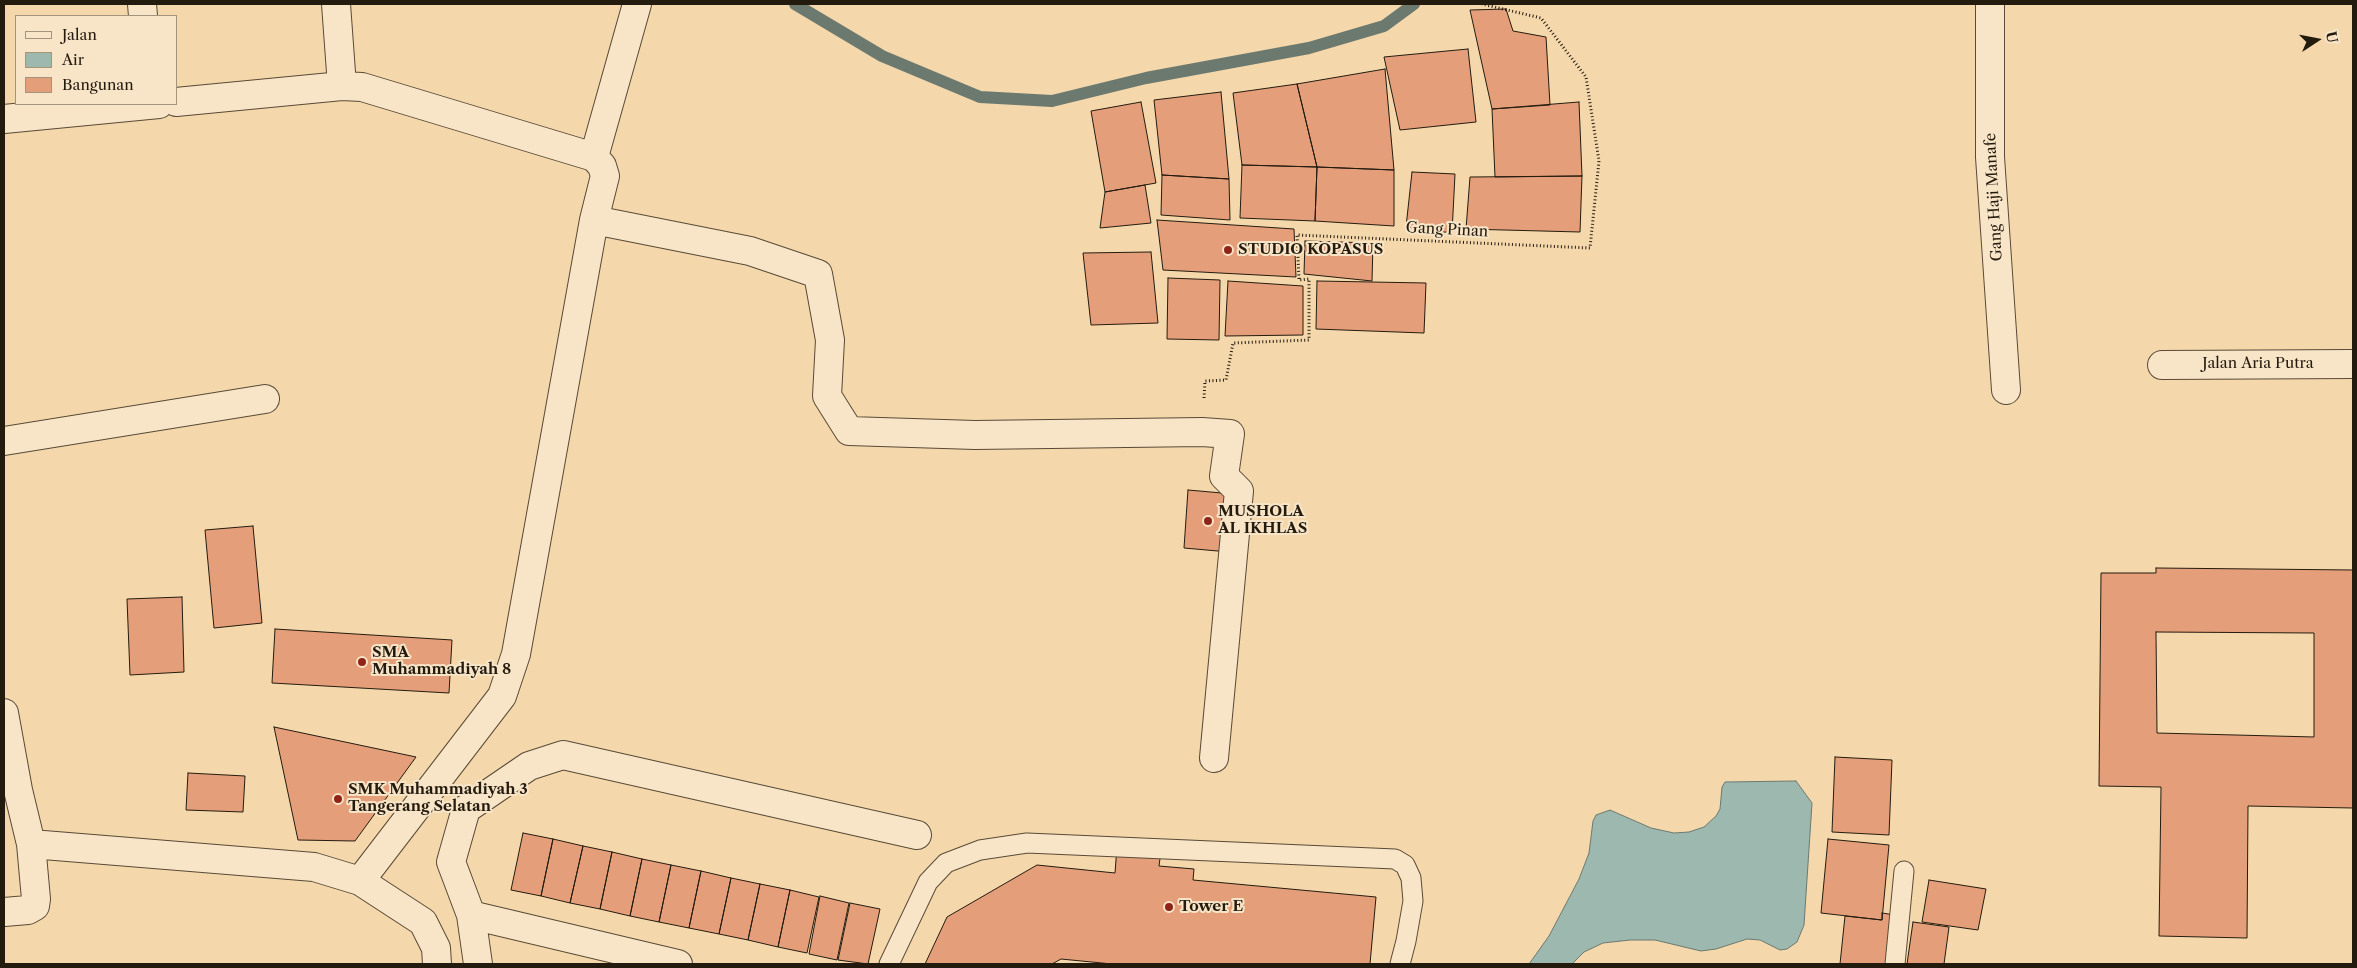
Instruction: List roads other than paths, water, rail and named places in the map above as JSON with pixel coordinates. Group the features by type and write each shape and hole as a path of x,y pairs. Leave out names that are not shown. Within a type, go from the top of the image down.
{"street":[{"path":"336,4 342,86"},
{"path":"594,157 637,4"},
{"name":"Gang Haji Manafe","path":"1990,4 1990,157 2006,390"},
{"path":"178,102 342,86 362,87 594,157 602,166 605,176 594,220 516,654 502,696 360,882"},
{"path":"4,119 149,105"},
{"path":"594,220 750,251 818,274 830,340 827,396 849,431 975,435 1202,432 1230,434 1224,476 1239,491 1214,758"},
{"name":"Jalan Aria Putra","path":"2162,365 2353,364"},
{"path":"4,441 265,399"},
{"path":"4,713 18,790 31,844 36,900 35,906 28,910 4,912"},
{"path":"478,964 471,915 451,862 466,809 529,766 563,756 917,835"},
{"path":"31,844 314,867 360,882 423,922 436,948 437,964"},
{"path":"471,915 678,964"}],"lane":[{"path":"889,964 928,882 946,863 980,850 1027,843 1395,859 1405,865 1411,878 1413,901 1400,964"},
{"path":"1895,964 1904,871"}],"water":[{"path":"1796,781 1812,803 1804,925 1797,942 1787,949 1780,950 1760,940 1747,939 1716,949 1701,951 1655,940 1630,940 1603,943 1584,952 1572,964 1529,964 1549,936 1579,879 1589,853 1593,821 1596,815 1610,810 1651,828 1674,833 1689,832 1704,827 1716,816 1720,809 1722,787 1725,782"}],"waterway":[{"path":"795,4 882,56 980,97 1052,101 1146,78 1309,48 1384,26 1414,4"}],"place":[{"name":"STUDIO KOPASUS","path":"1228,250"},
{"name":"MUSHOLA AL IKHLAS","path":"1208,521"},
{"name":"SMA Muhammadiyah 8","path":"362,662"},
{"name":"SMK Muhammadiyah 3 Tangerang Selatan","path":"338,799"},
{"name":"Tower E","path":"1169,907"}]}
